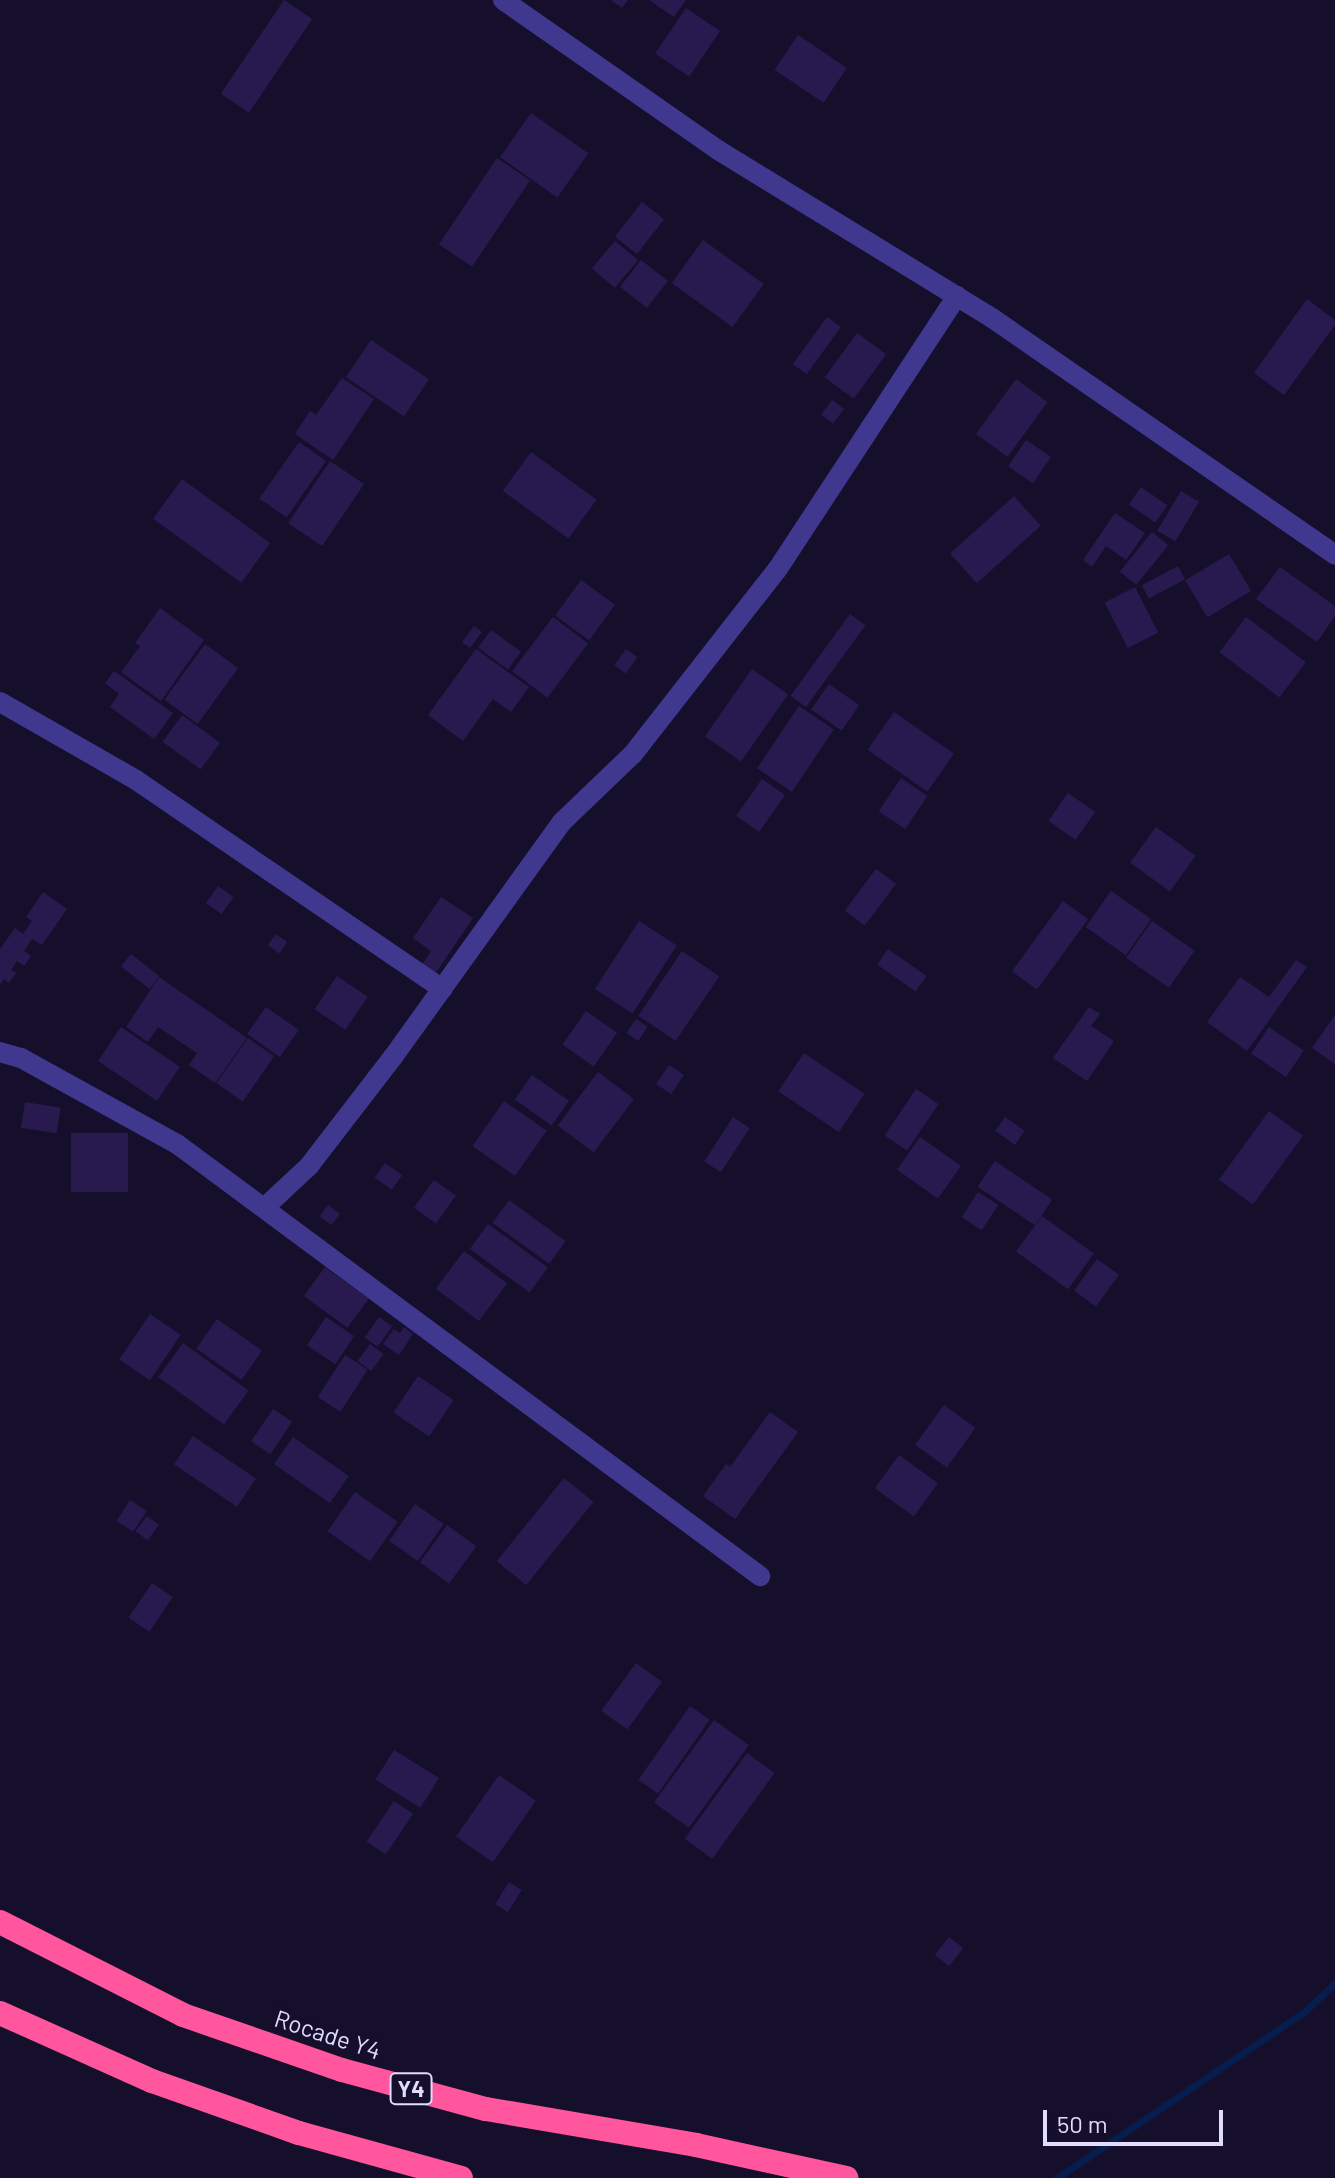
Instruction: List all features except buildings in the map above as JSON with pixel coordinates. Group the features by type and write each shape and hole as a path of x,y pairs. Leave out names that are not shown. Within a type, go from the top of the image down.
{"highway":[{"name":"Rocade Y4","path":"0,1922 183,2015 342,2070 486,2109 696,2145 846,2178"},
{"path":"0,2013 152,2081 299,2133 461,2178"}],"street":[{"path":"503,0 718,150 957,296 1335,555"},
{"path":"264,1208 309,1166 562,822 633,754 777,570 957,296"},
{"path":"0,702 136,780 442,989"},
{"path":"0,1052 21,1058 177,1144 760,1576"}],"waterway":[{"path":"1057,2178 1303,2013 1335,1983"}]}
